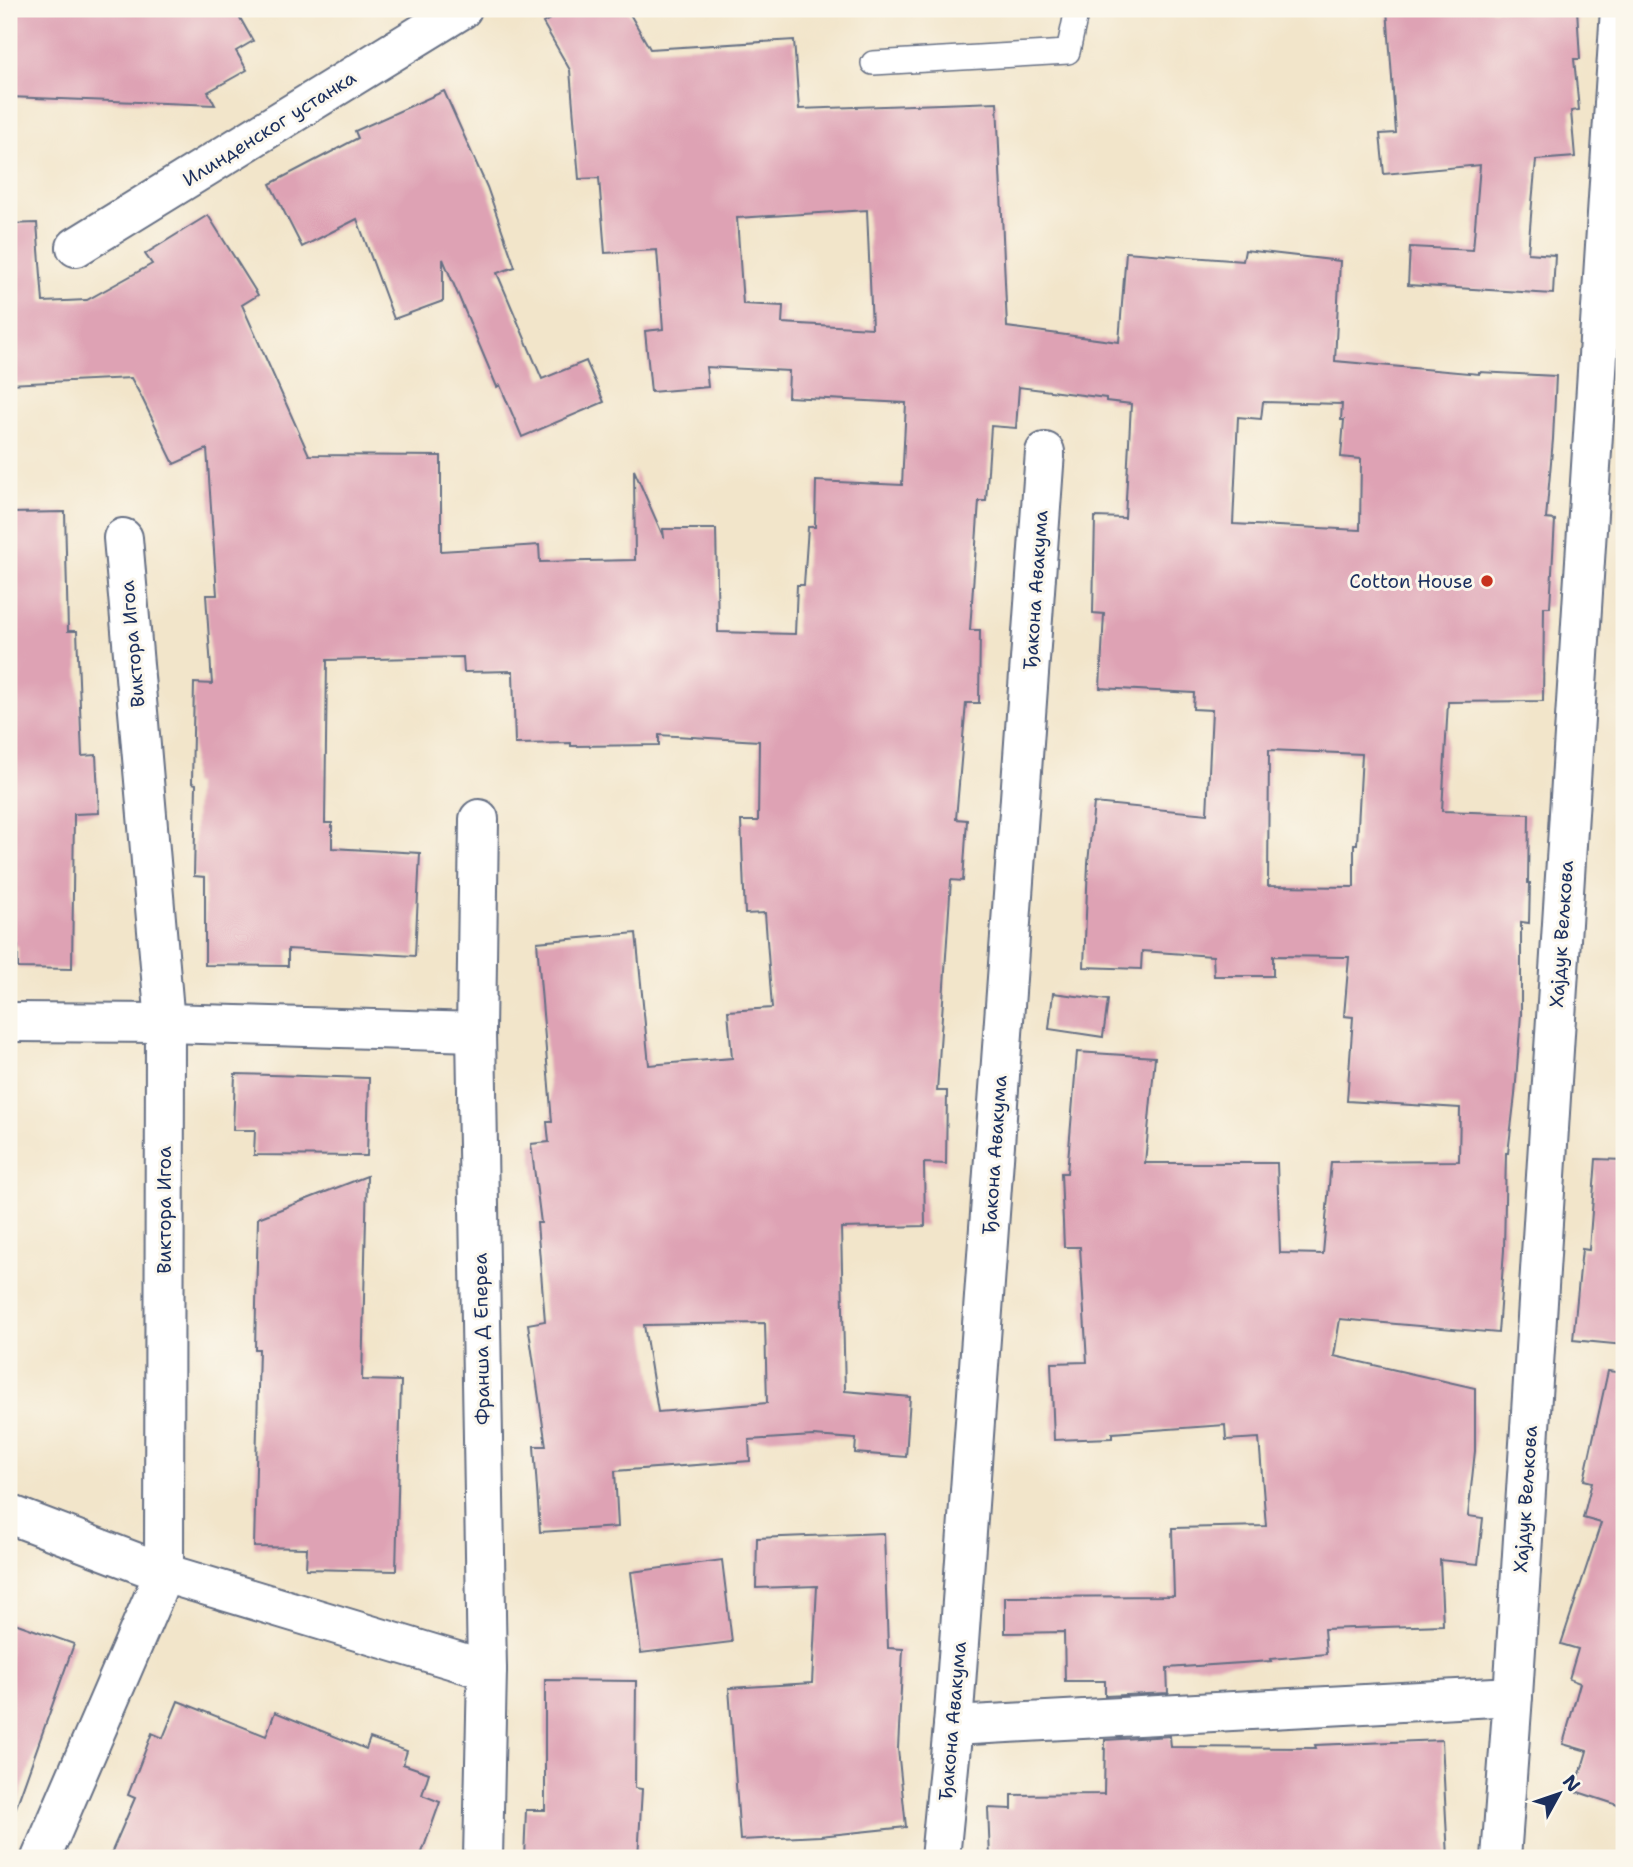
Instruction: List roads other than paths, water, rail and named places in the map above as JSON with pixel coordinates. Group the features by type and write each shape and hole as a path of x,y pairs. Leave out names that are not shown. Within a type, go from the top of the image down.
{"street":[{"name":"Илинденског устанка","path":"76,247 462,9"},
{"name":"Хајдук Вељкова","path":"1501,1858 1620,9"},
{"name":"Ђакона Авакума","path":"940,1858 953,1726 1045,452"},
{"name":"Виктора Игоа","path":"41,1858 164,1573 164,1023 123,538"},
{"name":"Франша Д Епереа","path":"479,819 476,1032 488,1670 483,1858"},
{"path":"9,1022 164,1023 476,1032"},
{"path":"9,1514 164,1573 488,1670"},
{"path":"953,1726 1513,1696"}],"lane":[{"path":"873,63 1068,52 1077,9"}],"place":[{"name":"Cotton House","path":"1487,581"}]}
